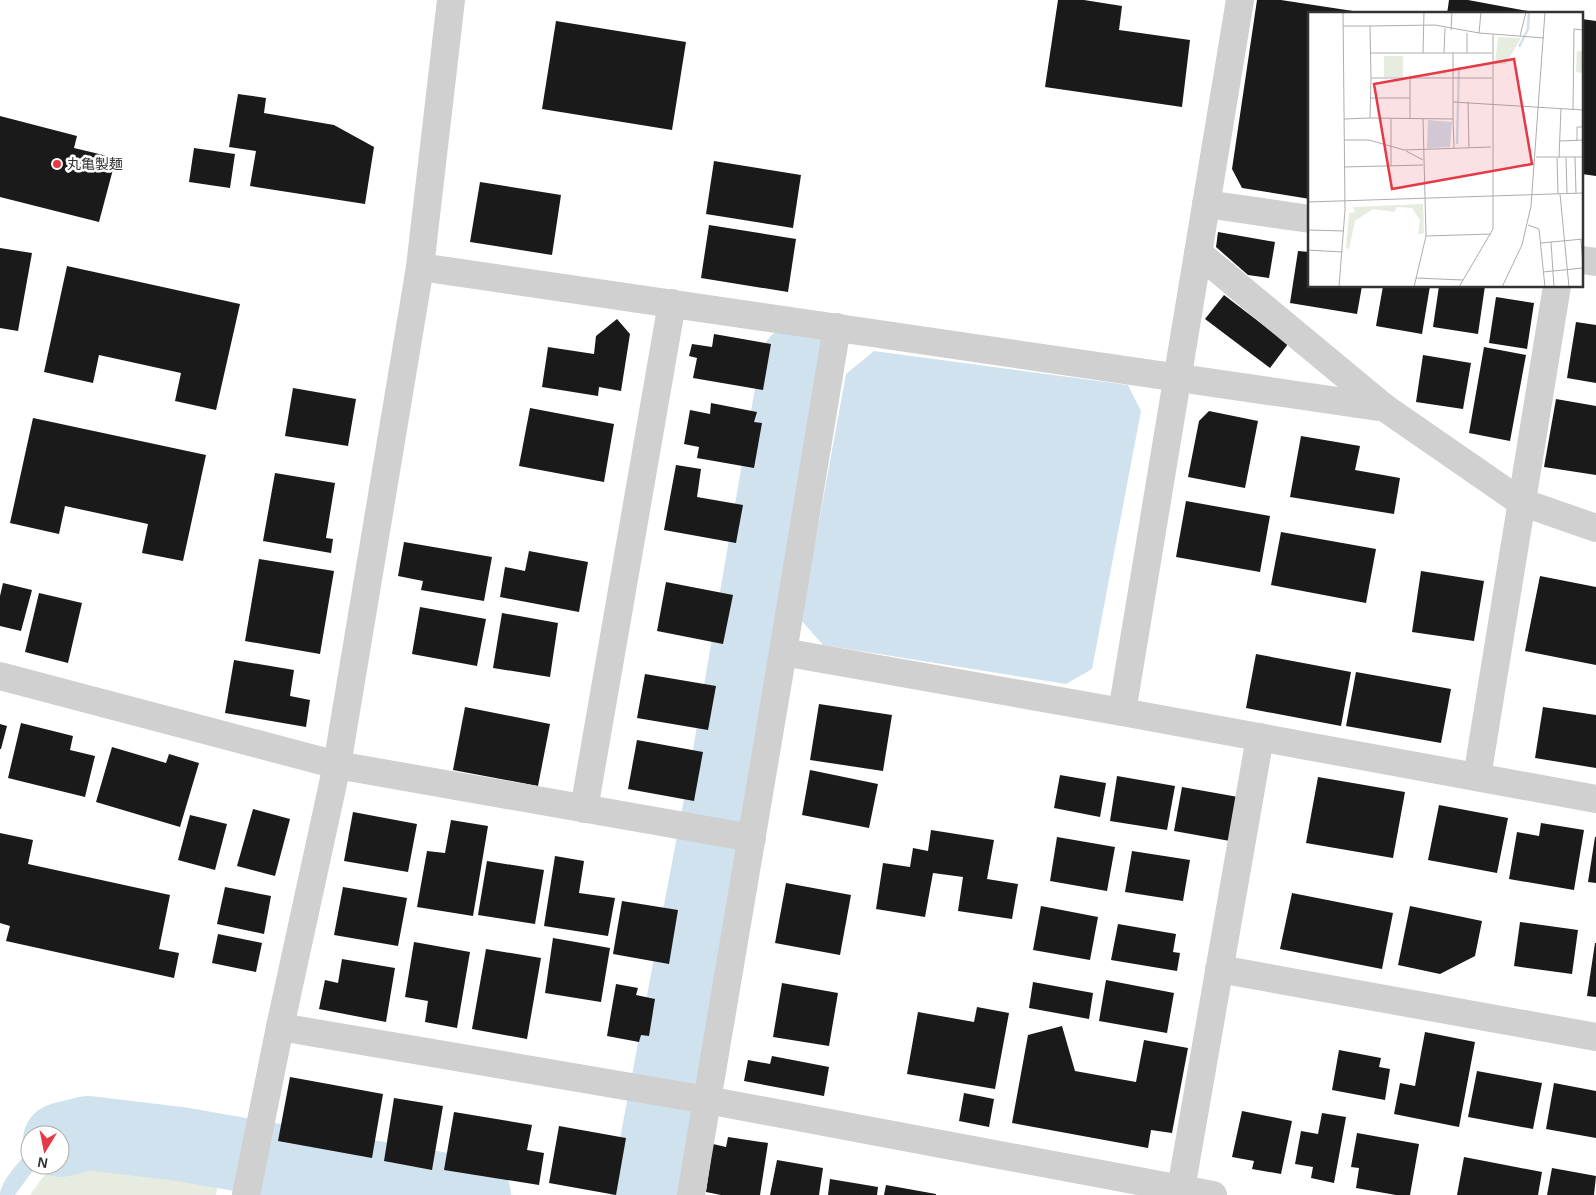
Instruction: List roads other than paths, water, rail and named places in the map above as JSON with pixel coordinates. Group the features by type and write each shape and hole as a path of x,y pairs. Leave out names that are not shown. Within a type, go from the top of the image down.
{"street":[{"path":"246,1195 280,1027 337,765 420,267 451,0"},
{"path":"1122,712 1240,0"},
{"path":"1206,204 1308,219"},
{"path":"1198,253 1385,408 1521,502 1596,528"},
{"path":"420,267 1385,408"},
{"path":"1477,777 1557,288"},
{"path":"584,808 672,303"},
{"path":"691,1195 837,327"},
{"path":"783,652 1596,799"},
{"path":"0,676 337,765 752,838"},
{"path":"1181,1189 1260,737"},
{"path":"1220,969 1596,1037"},
{"path":"280,1027 707,1100 1213,1195"}],"water":[{"path":"874,351 1128,385 1141,411 1092,669 1066,684 823,645 801,620 846,374"},
{"path":"784,359 795,361 725,774 714,772"},
{"path":"77,1125 98,1125 205,1142 203,1154 92,1140 70,1142 70,1128"},
{"path":"648,1151 662,1153 656,1186 651,1195 636,1195 640,1186"},
{"path":"287,1156 514,1195 434,1195 284,1168"},
{"path":"20,1161 20,1175 30,1175 15,1195 0,1195 3,1184"}],"waterway":[{"path":"647,1195 726,776 797,362"},
{"path":"70,1138 88,1133 180,1144 474,1195"}],"place":[{"name":"丸亀製麺","path":"57,164"}]}
